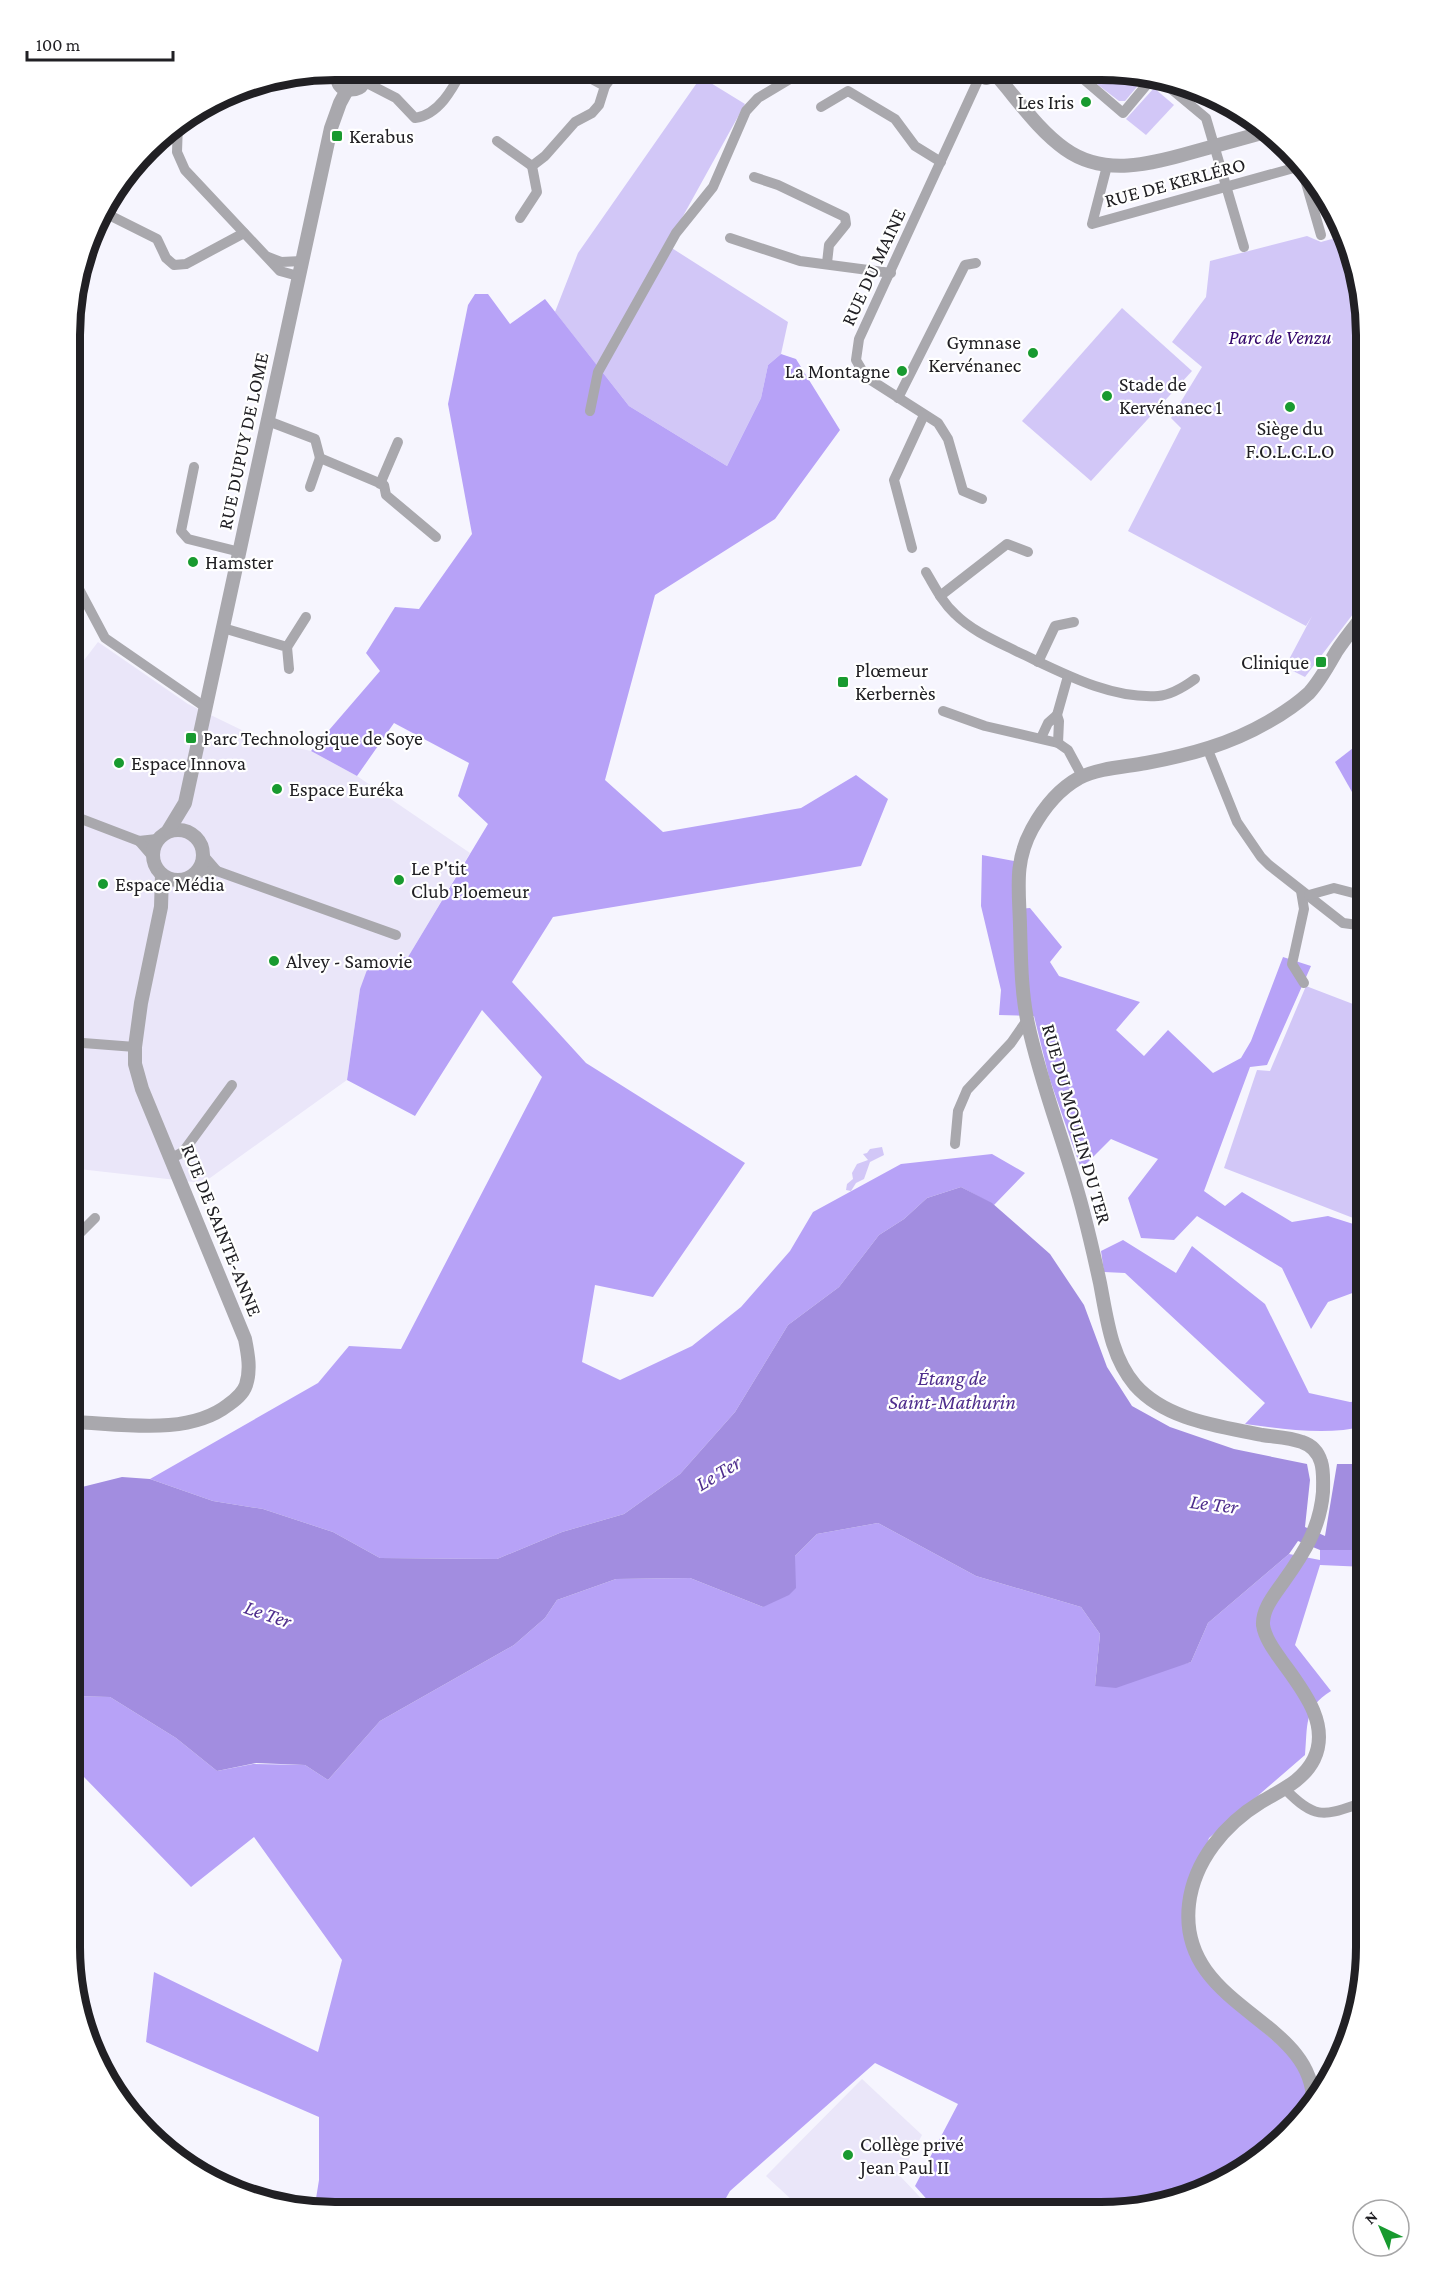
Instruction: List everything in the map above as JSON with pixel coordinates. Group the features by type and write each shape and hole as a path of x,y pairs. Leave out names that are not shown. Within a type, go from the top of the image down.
{"street":[{"path":"339,80 347,90 359,88 360,80"},
{"path":"369,80 396,98 415,118 435,109 455,80"},
{"path":"593,80 605,86"},
{"path":"532,165 545,156 575,123 592,113 599,105 605,86 610,80"},
{"path":"590,411 598,372 676,233 713,187 746,111 758,98 788,80"},
{"name":"RUE DU MAINE","path":"975,80 941,162 860,339 856,360 866,377 938,423 948,439 963,491 981,499"},
{"path":"1003,80 1038,125 1066,150 1107,166 1150,164 1258,134"},
{"path":"1084,80 1123,113 1150,84"},
{"name":"RUE DUPUY DE LOME","path":"162,835 185,803 331,128 347,90"},
{"path":"1172,90 1206,118 1244,247"},
{"path":"822,107 848,92 895,119 915,146 941,162"},
{"path":"178,133 177,152 185,170 280,271 298,276"},
{"path":"497,141 532,165 537,192 520,218"},
{"name":"RUE DE KERLÉRO","path":"1107,166 1092,224 1293,167"},
{"path":"754,177 778,185 845,217 846,224 829,245 827,263"},
{"path":"1308,186 1322,235"},
{"path":"110,215 157,239 166,258 174,265 186,264 244,233"},
{"path":"730,238 800,261 891,273"},
{"path":"268,257 281,262 302,261"},
{"path":"898,398 964,265 976,263"},
{"path":"912,548 894,480 924,415"},
{"path":"268,421 315,439 320,458 310,487"},
{"path":"380,484 398,442"},
{"path":"320,458 384,486 386,495 436,537"},
{"path":"194,466 181,531 188,539 240,552"},
{"path":"940,596 1007,544 1028,552"},
{"path":"926,572 940,596 955,614 981,634 1068,676 1108,690 1140,696 1161,696 1178,690 1195,680"},
{"path":"80,591 105,638 206,707"},
{"path":"289,669 287,646 306,617"},
{"path":"1038,662 1055,626 1074,622"},
{"name":"RUE DU MOULIN DU TER","path":"1285,1789 1296,1782 1312,1762 1319,1744 1318,1722 1302,1688 1274,1650 1263,1624 1270,1601 1308,1547 1316,1529 1321,1506 1323,1476 1319,1456 1310,1446 1293,1439 1238,1430 1171,1412 1144,1395 1124,1372 1112,1343 1076,1181 1042,1081 1027,1020 1017,871 1029,834 1039,816 1067,785 1094,772 1208,750 1270,721 1306,696 1318,683 1340,645 1356,625"},
{"path":"223,628 287,646"},
{"path":"1058,742 1057,715 1068,676"},
{"path":"943,711 985,726 1058,742 1068,750 1082,776"},
{"path":"1041,738 1048,723 1057,715"},
{"path":"1208,750 1237,822 1254,848 1269,865 1313,901 1343,923 1356,925"},
{"name":"RUE DUPUY DE LOME","path":"185,803 191,832"},
{"path":"80,819 139,842 152,855"},
{"path":"139,842 178,830 191,832 200,842 204,856 217,872"},
{"path":"162,835 152,855 153,863 162,875 180,881 196,873 217,872 396,935"},
{"path":"196,873 204,856"},
{"name":"RUE DE SAINTE-ANNE","path":"80,1422 158,1426 186,1423 222,1410 238,1398 246,1385 249,1363 245,1339 142,1089 135,1064 141,1003 161,907 162,875"},
{"name":"RUE DE SAINTE-ANNE","path":"161,907 180,881"},
{"path":"1305,893 1334,888 1356,894"},
{"path":"1304,983 1292,964 1302,929 1305,893"},
{"path":"955,1144 958,1111 967,1090 1011,1043 1027,1020"},
{"path":"80,1043 135,1047"},
{"path":"172,1158 183,1152 232,1085"},
{"path":"80,1233 95,1218"},
{"path":"1312,2089 1302,2061 1289,2046 1236,2002 1206,1972 1195,1950 1189,1921 1189,1904 1193,1883 1200,1867 1217,1840 1243,1815 1285,1789 1308,1810 1317,1813 1335,1812 1356,1805"}],"shaded area":[{"path":"475,294 488,294 510,324 545,299 629,406 727,466 761,398 768,365 781,354 796,359 840,430 775,519 655,595 605,780 663,832 801,808 856,775 888,799 861,866 553,917 512,982 586,1063 745,1163 653,1297 595,1285 582,1362 620,1380 692,1346 741,1307 790,1251 813,1212 901,1164 992,1154 1025,1173 994,1205 961,1187 927,1198 904,1219 879,1235 839,1287 788,1325 735,1412 680,1474 624,1514 562,1532 497,1559 380,1558 333,1532 263,1509 213,1501 150,1479 318,1383 349,1346 401,1349 542,1077 482,1010 415,1116 347,1080 360,989 371,959 408,957 488,824 458,796 469,763 394,723 357,776 311,751 380,671 366,653 395,607 419,609 472,534 448,404 468,305"},
{"name":"Parc Technologique de Soye","path":"98,642 188,704 262,740 311,751 357,776 470,853 408,957 360,989 347,1080 203,1183 80,1169 80,665"},
{"path":"1356,746 1356,789 1352,792 1335,762"},
{"path":"982,855 1014,861 1014,909 1030,908 1062,947 1050,962 1059,976 1140,1002 1116,1030 1144,1056 1168,1030 1213,1073 1241,1058 1251,1041 1283,957 1311,966 1267,1065 1250,1067 1204,1191 1225,1206 1242,1192 1292,1222 1328,1216 1356,1225 1356,1292 1328,1302 1311,1329 1282,1268 1197,1216 1174,1240 1141,1238 1128,1198 1158,1159 1111,1139 1081,1169 1049,1077 1034,1016 999,1015 1001,990 981,906"},
{"path":"1123,1240 1176,1273 1192,1246 1265,1304 1309,1393 1356,1401 1356,1428 1321,1431 1245,1424 1265,1403 1125,1273 1104,1272 1101,1251"},
{"path":"878,1523 976,1576 1081,1607 1100,1634 1095,1686 1191,1662 1208,1623 1289,1554 1320,1560 1320,1550 1356,1550 1356,1567 1320,1565 1295,1645 1331,1691 1322,1697 1311,1711 1307,1726 1305,1755 1209,1838 1183,1915 1200,1967 1260,2029 1292,2057 1307,2085 1303,2103 1281,2128 1256,2150 1198,2183 1150,2198 1117,2202 929,2202 915,2186 958,2104 875,2063 730,2191 724,2202 318,2202 315,2202 319,2180 319,2117 146,2042 154,1972 318,2052 342,1960 254,1837 191,1887 84,1777 80,1779 80,1696 110,1697 176,1738 217,1771 253,1764 305,1765 328,1780 380,1721 514,1645 545,1618 557,1600 616,1579 690,1578 763,1607 795,1556 817,1534"},
{"name":"Collège privé Jean Paul II","path":"862,2079 922,2135 900,2176 925,2202 794,2202 766,2176"}],"green space":[{"path":"699,80 706,80 745,104 667,245 788,322 781,354 768,365 761,398 727,466 629,406 555,312 578,253"},
{"path":"1092,80 1140,83 1125,101 1119,101"},
{"path":"1154,88 1174,105 1146,135 1126,119"},
{"name":"Parc de Venzu","path":"1307,236 1321,242 1336,238 1351,285 1355,318 1356,610 1305,677 1285,667 1312,616 1306,626 1128,531 1181,428 1171,418 1202,367 1172,342 1206,297 1210,261"},
{"name":"Stade de Kervénanec 1","path":"1122,308 1192,371 1091,481 1022,421"},
{"path":"1306,986 1356,1005 1356,1219 1224,1168 1257,1070 1270,1071"},
{"path":"882,1147 884,1155 870,1162 864,1179 856,1183 851,1191 846,1190 847,1184 853,1179 852,1173 857,1164 868,1160 863,1154 870,1149"}],"water":[{"name":"Étang de Saint-Mathurin","path":"961,1187 992,1203 1050,1254 1084,1305 1107,1367 1132,1406 1170,1427 1234,1449 1307,1464 1310,1480 1305,1527 1325,1536 1337,1464 1356,1464 1356,1550 1320,1550 1298,1541 1289,1554 1208,1623 1191,1662 1116,1688 1095,1686 1100,1634 1081,1607 976,1576 878,1523 817,1534 795,1556 796,1588 789,1595 763,1607 690,1578 616,1579 557,1600 545,1618 514,1645 380,1721 328,1780 305,1765 256,1763 217,1771 176,1738 110,1697 80,1696 80,1488 122,1477 150,1479 213,1501 263,1509 333,1532 380,1558 497,1559 562,1532 624,1514 680,1474 735,1412 788,1325 839,1287 879,1235 904,1219 927,1198"}],"place":[{"name":"Les Iris","path":"1086,102"},
{"name":"Kerabus","path":"337,136"},
{"name":"Gymnase Kervénanec","path":"1033,353"},
{"name":"La Montagne","path":"902,371"},
{"name":"Stade de Kervénanec 1","path":"1107,396"},
{"name":"Siège du F.O.L.C.L.O","path":"1290,407"},
{"name":"Hamster","path":"193,562"},
{"name":"Clinique","path":"1321,662"},
{"name":"Plœmeur Kerbernès","path":"843,682"},
{"name":"Parc Technologique de Soye","path":"191,738"},
{"name":"Espace Innova","path":"119,763"},
{"name":"Espace Euréka","path":"277,789"},
{"name":"Le P'tit Club Ploemeur","path":"399,880"},
{"name":"Espace Média","path":"103,884"},
{"name":"Alvey - Samovie","path":"274,961"},
{"name":"Collège privé Jean Paul II","path":"848,2155"}],"water label":[{"name":"Le Ter","path":"718,1473"},
{"name":"Le Ter","path":"1214,1504"},
{"name":"Le Ter","path":"268,1614"}]}
